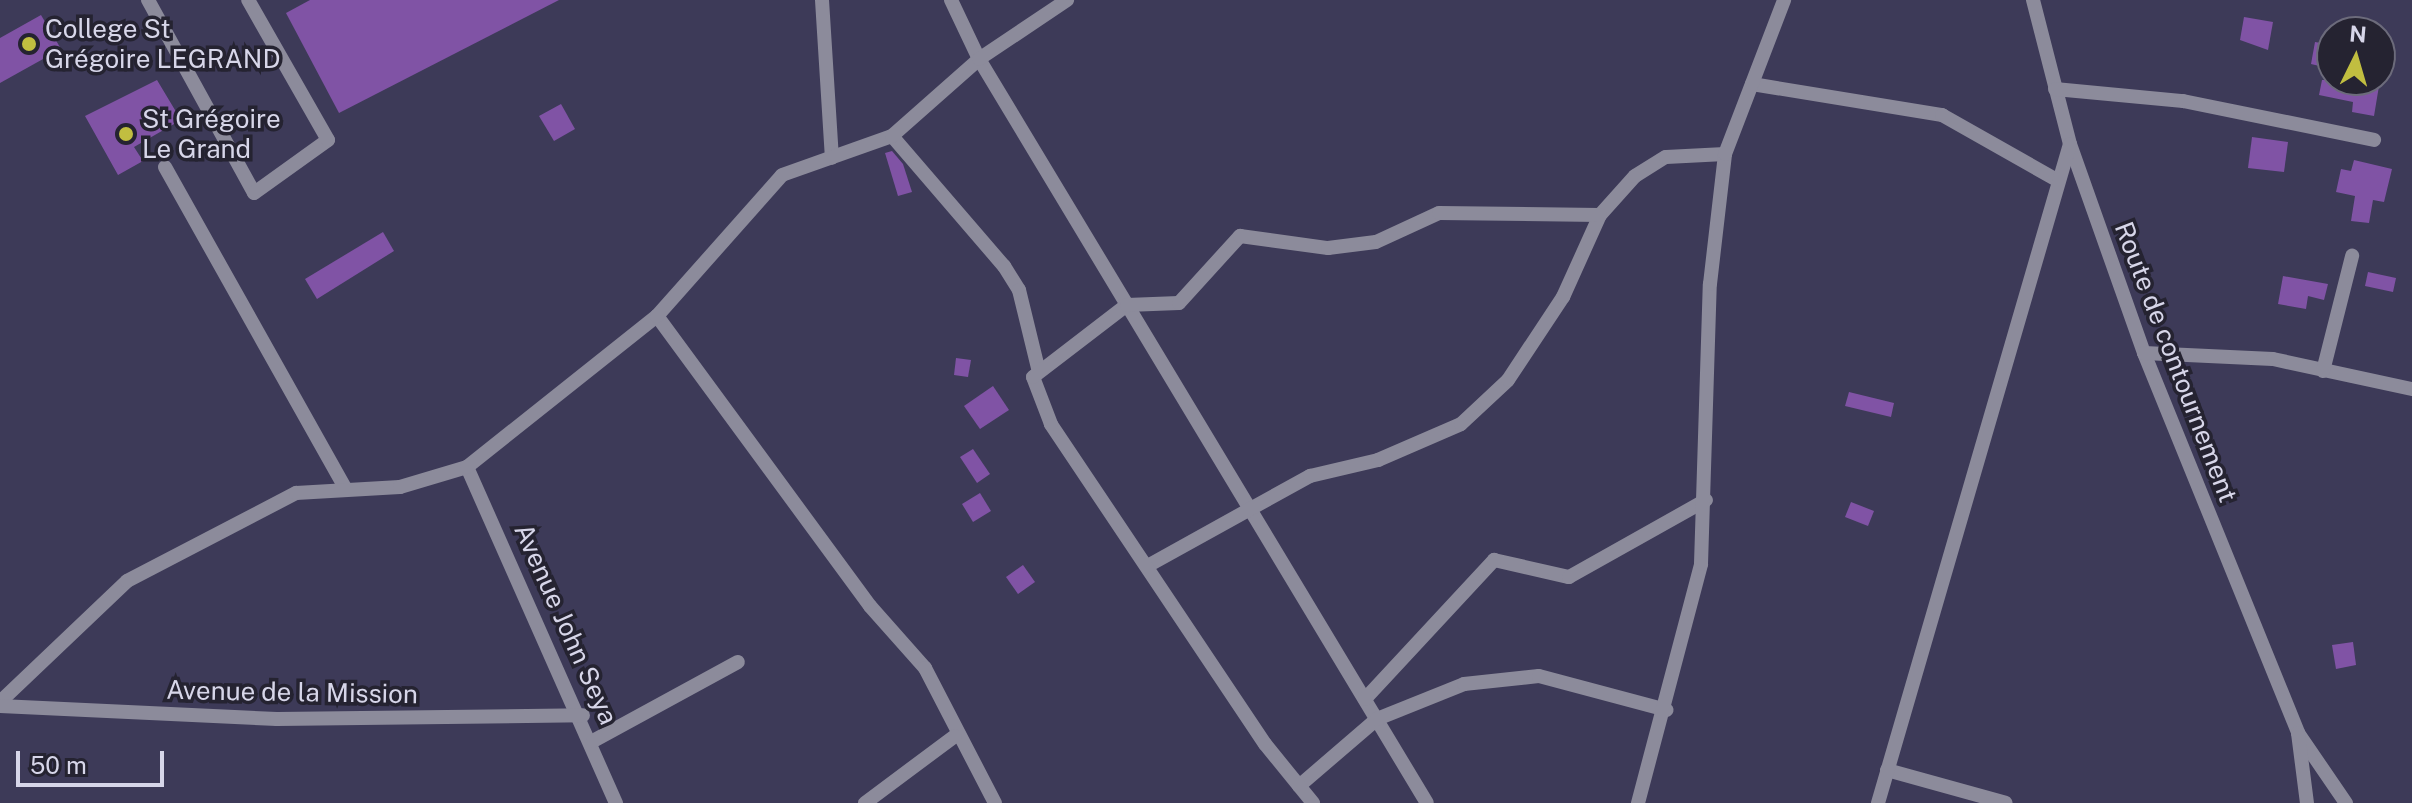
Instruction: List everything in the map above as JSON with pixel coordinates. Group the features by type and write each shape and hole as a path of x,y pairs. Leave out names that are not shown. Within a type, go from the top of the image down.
{"street":[{"path":"148,0 254,193 328,140 248,0"},
{"path":"822,0 832,158"},
{"path":"951,0 979,59 1427,803"},
{"path":"0,704 127,581 296,493 400,487 467,467 657,316 756,197 782,175 892,136 979,59 1067,0"},
{"path":"1638,803 1667,710 1701,564 1706,500 1710,284 1725,154 1784,0"},
{"name":"Route de contournement","path":"2033,0 2070,144 2144,353 2298,733 2346,803"},
{"path":"1752,84 1942,115 2057,180"},
{"path":"2055,89 2183,101 2374,140"},
{"path":"892,136 1004,266 1019,290 1038,368 1033,390 1051,424 1151,564 1313,803"},
{"path":"1878,803 2057,180 2070,144"},
{"path":"1151,564 1252,513 1310,476 1378,460 1461,424 1508,380 1563,297 1600,215 1635,176 1666,157 1725,154"},
{"path":"165,167 345,488"},
{"path":"1038,368 1127,305 1179,303 1240,236 1328,248 1376,242 1439,213 1600,215"},
{"path":"2323,371 2352,256"},
{"path":"657,316 870,606 925,668 955,736 995,803"},
{"path":"2144,353 2273,359 2412,389"},
{"name":"Avenue John Seya","path":"467,467 583,715 616,803"},
{"path":"1365,699 1494,560 1569,577 1706,500"},
{"path":"593,741 738,662"},
{"path":"1299,786 1377,719 1464,684 1507,675 1539,676 1667,710"},
{"name":"Avenue de la Mission","path":"0,704 277,719 583,715"},
{"name":"Route de contournement","path":"2298,733 2307,803"},
{"path":"865,803 955,736"},
{"path":"1887,770 2006,803"}],"building":[{"path":"310,0 559,0 339,113 286,13"},
{"name":"College St Grégoire LEGRAND","path":"41,15 61,49 0,83 0,38"},
{"path":"2244,17 2273,22 2268,50 2240,40"},
{"path":"2315,42 2316,42 2316,65 2311,64"},
{"name":"St Grégoire Le Grand","path":"157,80 181,120 134,147 143,161 118,175 85,116"},
{"path":"2324,96 2377,96 2374,116 2352,112 2353,102"},
{"path":"561,104 575,129 554,141 539,116"},
{"path":"2252,137 2288,142 2284,172 2248,168"},
{"path":"892,151 903,164 912,192 898,196 885,153"},
{"path":"2354,160 2392,169 2384,202 2373,200 2369,223 2351,221 2355,196 2336,192 2341,169 2351,171"},
{"path":"383,232 394,251 317,299 305,279"},
{"path":"2368,272 2396,278 2393,292 2365,286"},
{"path":"2283,276 2328,284 2324,300 2308,296 2306,309 2278,304"},
{"path":"956,358 971,360 968,377 954,375"},
{"path":"993,386 1009,410 980,429 964,406"},
{"path":"1849,392 1894,403 1891,417 1845,406"},
{"path":"973,449 990,474 977,483 960,457"},
{"path":"980,493 991,511 973,522 962,504"},
{"path":"1851,502 1874,511 1868,526 1845,517"},
{"path":"1023,565 1035,582 1018,594 1006,577"},
{"path":"2353,642 2356,665 2336,669 2332,645"}],"place":[{"name":"College St Grégoire LEGRAND","path":"29,44"},
{"name":"St Grégoire Le Grand","path":"126,134"}]}
